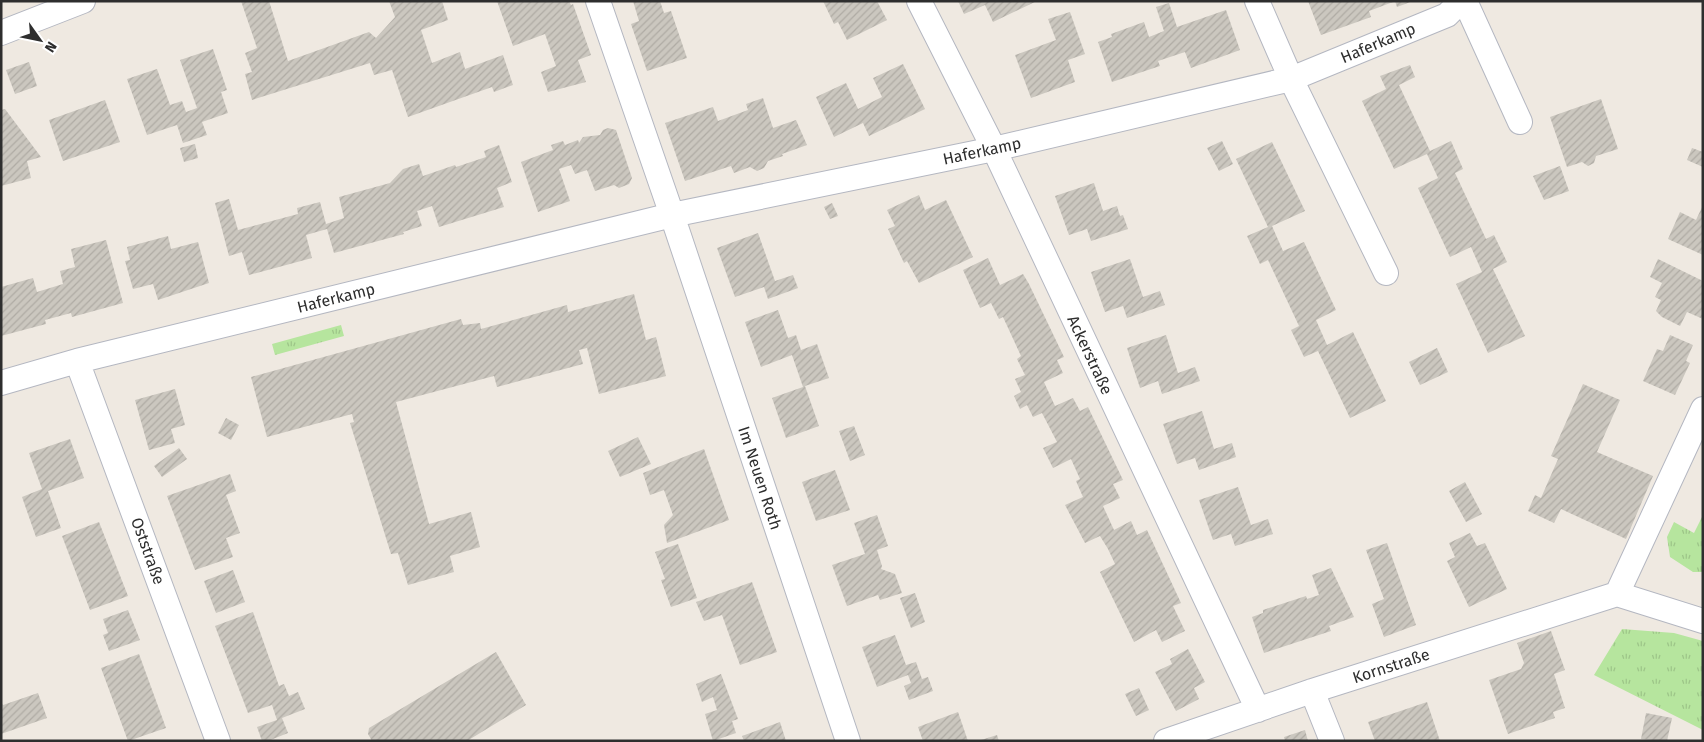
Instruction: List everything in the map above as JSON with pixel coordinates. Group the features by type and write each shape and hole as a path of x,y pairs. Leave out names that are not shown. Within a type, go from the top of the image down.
{"street":[{"path":"1,33 83,1"},
{"path":"598,1 672,215"},
{"name":"Ackerstraße","path":"919,1 994,149 1258,710"},
{"path":"1258,1 1291,79 1386,273"},
{"name":"Haferkamp","path":"1,383 77,361 672,215 994,149 1291,79 1447,15 1461,1"},
{"path":"1465,1 1520,122"},
{"name":"Im Neuen Roth","path":"672,215 848,741"},
{"name":"Oststraße","path":"77,361 218,741"},
{"path":"1703,409 1617,594 1703,621"},
{"name":"Kornstraße","path":"1166,741 1312,691 1617,594"},
{"path":"1312,691 1332,741"}],"green space":[{"path":"341,325 344,336 275,355 272,344"},
{"path":"1703,515 1703,572 1693,572 1670,557 1667,537 1674,522 1694,533"},
{"path":"1622,629 1674,633 1703,641 1703,730 1594,675"}],"building":[{"path":"241,1 269,1 288,61 369,32 376,38 395,17 389,1 442,1 448,20 421,30 432,63 460,52 465,69 503,55 513,85 494,92 492,87 408,117 392,70 374,75 370,63 252,100 245,74 252,72 245,53 257,48"},
{"path":"497,1 569,1 571,5 573,4 591,55 578,60 586,82 548,92 541,72 556,66 545,34 513,46"},
{"path":"633,1 660,1 664,13 671,11 687,58 647,71 631,24 639,21"},
{"path":"823,1 877,1 887,20 847,40 838,22 834,24"},
{"path":"958,1 1037,1 993,22 985,5 964,14"},
{"path":"1308,1 1393,2 1369,11 1371,17 1321,35"},
{"path":"1395,1 1413,1 1397,7"},
{"path":"1169,3 1177,27 1226,10 1240,50 1191,68 1185,52 1158,61 1160,66 1112,82 1098,42 1112,37 1111,34 1144,22 1149,37 1164,31 1156,7"},
{"path":"1070,12 1085,54 1068,60 1075,82 1031,98 1015,55 1056,40 1048,19"},
{"path":"213,49 227,90 221,92 228,113 202,122 207,135 183,143 177,125 147,135 127,79 157,69 170,105 182,101 186,112 197,108 180,60"},
{"path":"29,62 37,86 15,94 6,70"},
{"path":"903,64 925,109 869,136 863,123 834,137 816,97 846,83 858,109 882,97 873,78"},
{"path":"1410,65 1415,77 1399,85 1430,151 1451,141 1463,169 1455,173 1486,239 1494,235 1507,262 1493,269 1525,336 1488,353 1456,284 1482,272 1471,247 1450,257 1418,188 1438,178 1427,154 1394,169 1362,101 1386,89 1380,76"},
{"path":"763,98 773,128 796,120 807,145 768,161 764,168 757,171 750,167 734,173 731,166 685,181 665,123 713,107 718,121 748,110 746,104"},
{"path":"1601,99 1618,149 1596,156 1594,163 1588,166 1582,162 1567,167 1550,117"},
{"path":"105,100 120,142 63,161 49,120"},
{"path":"5,109 41,157 27,161 31,178 1,186 1,110"},
{"path":"608,128 616,130 632,178 629,184 619,188 614,185 595,191 587,170 575,174 571,165 559,169 570,201 538,212 521,162 553,150 551,145 563,141 565,145 578,140 579,143 583,137 600,135 603,130"},
{"path":"1222,141 1233,164 1219,171 1207,148"},
{"path":"1272,142 1305,211 1272,226 1283,251 1304,242 1336,310 1316,320 1327,345 1353,332 1386,401 1350,418 1318,351 1304,357 1291,330 1299,326 1268,260 1260,264 1247,236 1268,227 1236,159"},
{"path":"195,144 198,158 184,162 180,148"},
{"path":"499,145 512,182 497,188 504,207 439,227 432,206 417,211 422,226 403,232 404,234 334,253 327,229 306,235 312,258 249,275 242,252 229,256 215,203 229,199 238,230 298,214 297,208 320,202 326,224 344,218 339,197 390,183 403,169 419,164 423,176 455,165 456,167 486,157 484,151"},
{"path":"1692,148 1703,152 1703,167 1687,160"},
{"path":"1560,166 1569,191 1544,200 1533,176"},
{"path":"1094,183 1103,211 1117,206 1120,216 1123,215 1128,229 1091,241 1087,229 1069,235 1055,196"},
{"path":"919,195 925,210 946,200 973,257 919,283 907,261 904,263 888,229 895,226 887,210"},
{"path":"832,203 838,216 830,219 824,207"},
{"path":"1703,205 1703,255 1668,239 1680,212 1696,220"},
{"path":"758,233 775,281 793,275 798,288 768,299 764,287 735,297 717,248"},
{"path":"168,236 171,249 198,242 209,283 158,300 153,284 133,289 125,261 130,260 127,247"},
{"path":"106,240 123,303 72,317 71,313 45,320 46,324 1,336 1,287 33,278 37,292 63,284 60,271 75,267 71,249"},
{"path":"988,258 1000,285 1023,274 1029,284 1064,357 1057,360 1063,373 1044,382 1055,406 1073,398 1080,411 1088,407 1123,480 1113,484 1120,498 1103,506 1114,530 1131,521 1137,535 1147,530 1181,603 1173,606 1185,631 1162,642 1156,630 1134,642 1100,572 1115,564 1108,549 1100,536 1085,543 1065,505 1083,497 1076,481 1080,479 1071,459 1053,468 1043,448 1057,442 1042,413 1033,417 1027,405 1020,409 1014,396 1021,392 1015,379 1025,375 1017,359 1021,356 1003,317 999,319 991,303 980,308 963,270"},
{"path":"1130,259 1143,297 1160,291 1165,305 1127,318 1123,306 1105,312 1091,272"},
{"path":"1658,259 1703,281 1703,319 1687,312 1680,326 1662,317 1656,311 1661,300 1655,297 1662,283 1650,277"},
{"path":"634,294 646,340 656,337 666,376 599,394 587,348 579,350 583,364 497,387 494,376 396,402 429,524 471,512 480,547 450,556 454,572 408,585 398,553 391,554 350,423 354,422 352,414 267,437 251,377 461,319 463,325 480,323 481,329 567,305 568,312"},
{"path":"778,310 788,338 796,335 801,350 817,344 829,378 805,386 819,426 786,438 772,398 803,387 792,355 761,367 745,322"},
{"path":"1166,335 1178,373 1195,367 1200,381 1162,394 1158,381 1140,388 1127,348"},
{"path":"1670,335 1693,345 1686,361 1690,363 1675,395 1643,381 1657,349 1663,351"},
{"path":"1437,348 1448,372 1420,385 1409,362"},
{"path":"1583,384 1620,400 1597,452 1653,476 1626,539 1561,509 1554,523 1528,511 1535,495 1541,498 1558,459 1551,456"},
{"path":"175,389 185,425 171,429 175,443 149,450 135,400"},
{"path":"1202,411 1214,449 1232,443 1236,457 1199,470 1195,458 1177,464 1163,424"},
{"path":"226,418 239,425 231,440 218,433"},
{"path":"854,426 865,455 850,461 839,431"},
{"path":"638,437 651,464 620,477 608,451"},
{"path":"70,439 84,478 48,491 61,528 36,537 22,497 42,489 29,453"},
{"path":"179,448 187,459 162,477 154,466"},
{"path":"704,449 729,520 667,543 664,525 673,515 664,490 650,495 643,473"},
{"path":"835,470 850,510 816,521 802,482"},
{"path":"230,474 236,491 226,495 240,533 226,538 233,557 195,570 167,496"},
{"path":"1465,482 1482,514 1466,522 1449,491"},
{"path":"1238,487 1251,525 1268,519 1273,534 1235,546 1231,534 1213,540 1199,500"},
{"path":"877,515 888,546 877,550 882,566 881,569 895,574 902,593 880,600 878,595 847,606 832,565 865,554 854,523"},
{"path":"99,522 128,596 90,610 62,536"},
{"path":"1470,533 1477,546 1485,543 1507,589 1469,607 1447,561 1455,557 1449,543"},
{"path":"1387,543 1416,625 1384,637 1372,604 1384,599 1366,550"},
{"path":"678,544 697,598 671,607 661,580 665,579 655,552"},
{"path":"1331,568 1354,617 1329,626 1331,631 1264,653 1252,617 1263,613 1263,610 1306,596 1307,599 1319,595 1312,575"},
{"path":"233,570 245,602 216,613 204,581"},
{"path":"752,582 777,652 740,665 722,615 704,621 696,602"},
{"path":"915,593 925,622 911,628 900,598"},
{"path":"128,610 140,640 109,651 103,635 108,633 103,619"},
{"path":"253,612 279,686 284,684 289,696 298,692 305,709 282,718 288,733 268,741 262,741 257,727 277,720 272,705 248,713 215,626"},
{"path":"1551,631 1565,670 1554,674 1565,708 1553,712 1555,718 1508,734 1489,680 1521,669 1524,663 1517,643"},
{"path":"895,635 906,665 916,662 922,679 928,677 933,691 909,700 904,686 911,683 908,675 877,687 862,647"},
{"path":"1188,649 1205,682 1194,688 1199,699 1176,711 1155,672 1172,664 1170,659"},
{"path":"496,652 526,705 467,741 372,741 368,734 369,728"},
{"path":"139,654 166,728 128,741 101,668"},
{"path":"721,674 738,719 732,721 736,733 713,741 705,714 717,710 713,697 702,702 696,684"},
{"path":"1139,688 1149,710 1136,716 1125,694"},
{"path":"38,693 47,718 1,734 1,702 3,705"},
{"path":"1427,702 1440,741 1375,741 1368,722"},
{"path":"958,712 968,741 923,741 918,727"},
{"path":"1646,713 1672,718 1667,741 1641,739"},
{"path":"780,722 786,741 744,741 742,736"},
{"path":"1305,730 1308,741 1285,741 1284,737"},
{"path":"997,735 999,741 981,741 981,740"}]}
